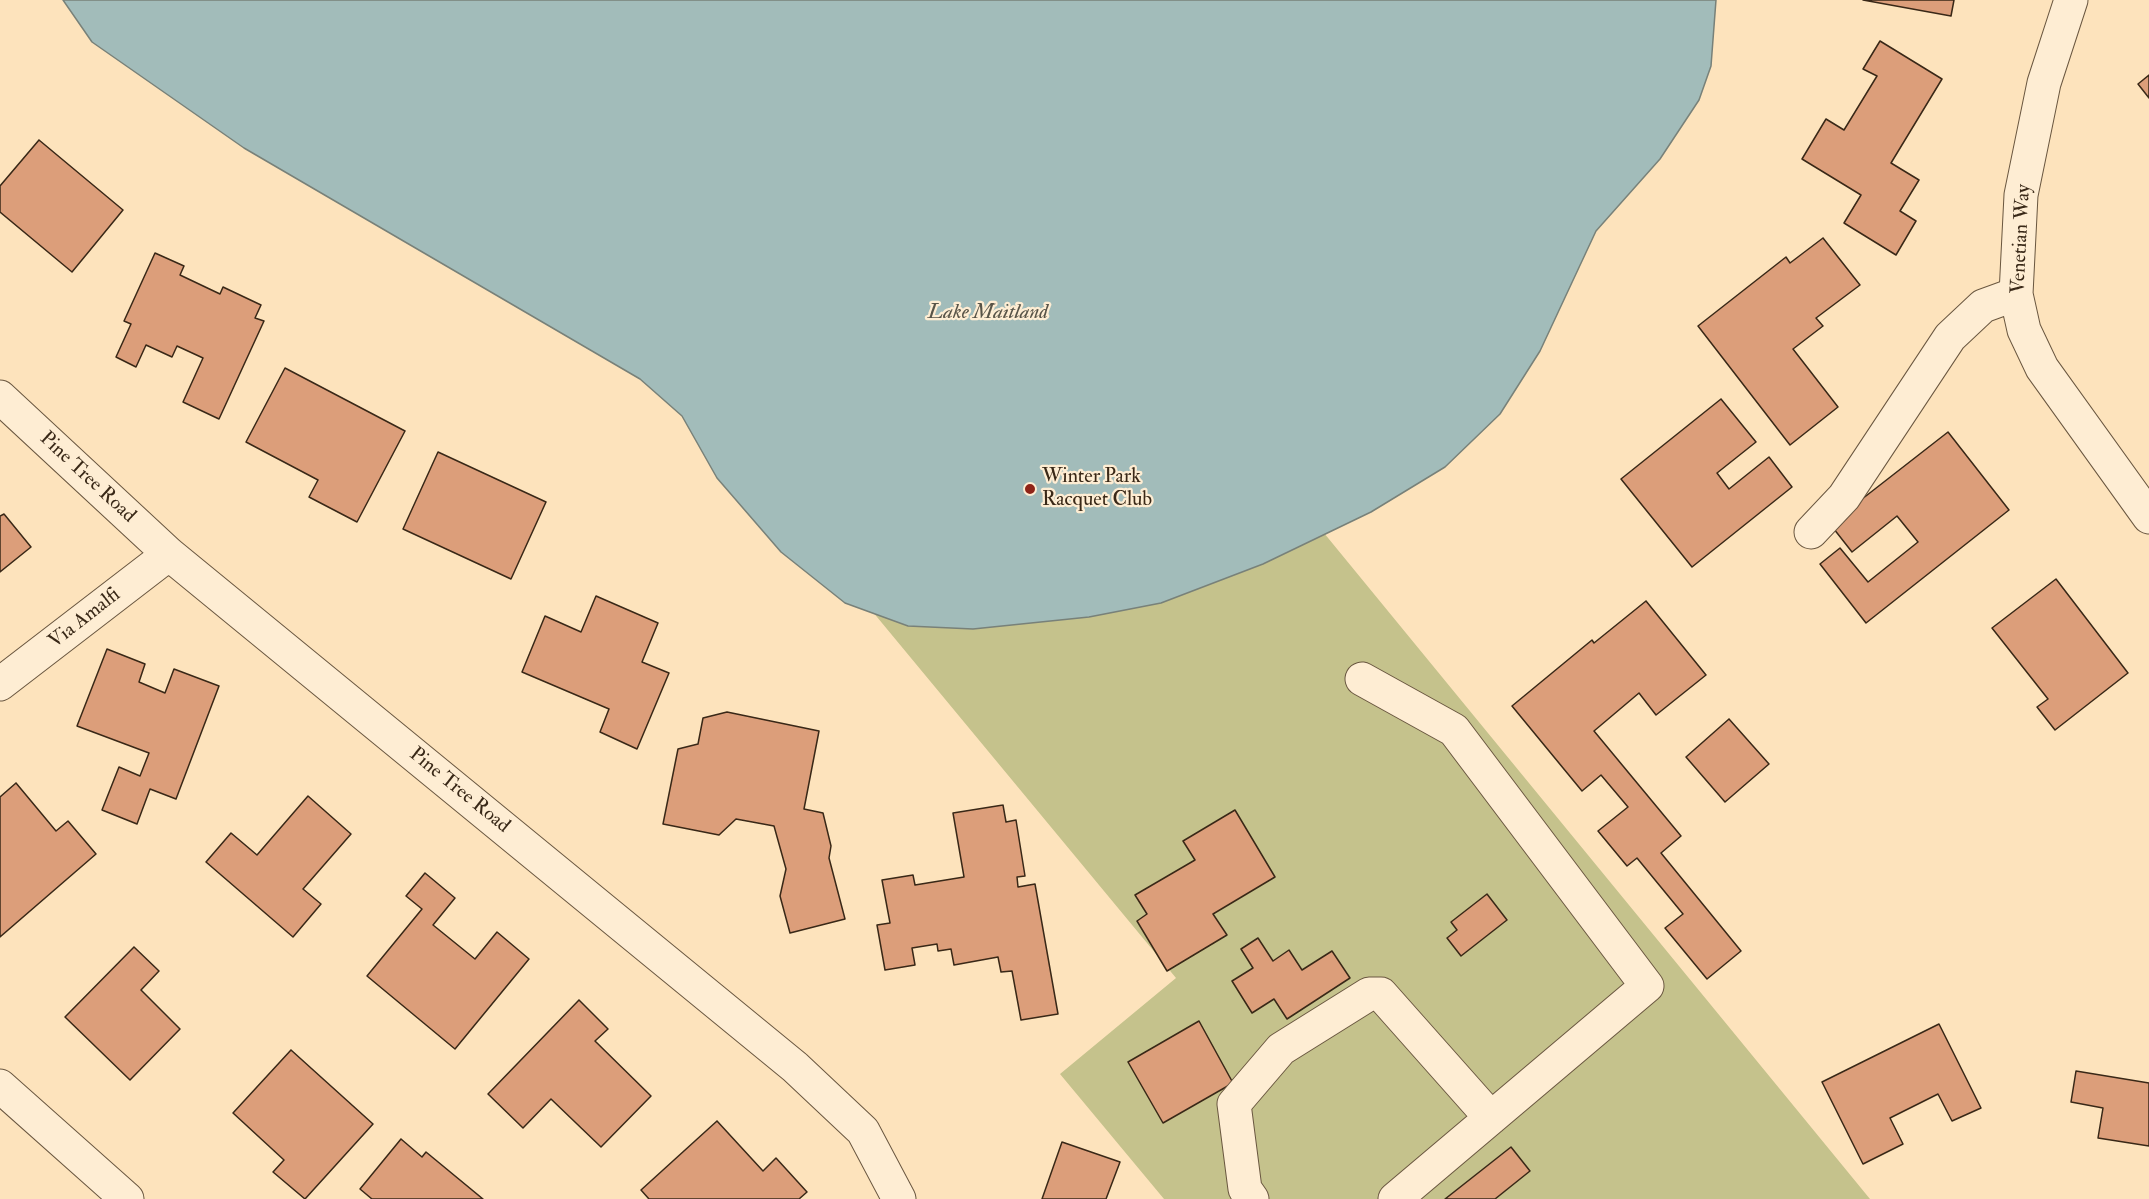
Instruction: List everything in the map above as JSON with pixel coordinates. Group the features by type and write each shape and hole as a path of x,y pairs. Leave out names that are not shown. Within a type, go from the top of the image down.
{"street":[{"name":"Venetian Way","path":"2071,0 2044,83 2021,195 2016,294 2024,330 2042,368 2149,517"},
{"path":"1811,532 1844,497 1950,337 1983,306 2016,294"},
{"name":"Pine Tree Road","path":"0,397 169,554 795,1067 863,1131 899,1199"},
{"name":"Via Amalfi","path":"0,684 169,554"},
{"path":"1362,679 1454,729 1647,987 1395,1199"},
{"path":"1249,1194 1234,1104 1281,1049 1369,994 1381,994 1491,1118"},
{"path":"0,1086 128,1199"}],"shaded area":[{"name":"Winter Park Racquet Club","path":"366,0 887,0 1870,1199 1164,1199 1060,1074 1176,978"}],"water":[{"name":"Lake Maitland","path":"63,0 1716,0 1711,66 1699,100 1660,159 1596,231 1540,351 1500,414 1445,467 1371,512 1263,564 1161,603 1089,617 973,629 908,626 845,603 781,552 717,478 682,416 640,379 244,148 92,42"}],"building":[{"path":"1863,0 1954,0 1951,16"},
{"path":"1880,41 1942,79 1891,163 1919,180 1900,211 1916,221 1896,255 1844,223 1861,195 1802,159 1826,119 1844,130 1877,76 1863,69"},
{"path":"2149,75 2149,98 2138,84"},
{"path":"39,140 123,210 72,272 0,212 0,186"},
{"path":"1823,238 1860,285 1816,318 1823,326 1793,349 1838,407 1790,445 1698,326 1786,257 1790,263"},
{"path":"155,253 184,266 180,275 220,294 223,287 261,305 255,318 264,321 219,419 183,402 203,358 177,346 172,357 146,345 136,367 116,357 131,324 124,321"},
{"path":"285,368 405,431 357,522 309,497 318,480 246,442"},
{"path":"1721,399 1756,442 1717,473 1729,489 1769,457 1792,487 1692,567 1621,479"},
{"path":"1948,432 2009,510 1866,623 1820,564 1840,548 1868,582 1918,542 1897,516 1852,552 1830,524"},
{"path":"438,452 546,502 511,579 403,529"},
{"path":"4,514 31,547 0,572 0,516"},
{"path":"2056,579 2128,673 2055,730 2037,707 2048,699 1992,628"},
{"path":"596,596 658,623 642,662 669,673 637,749 600,732 609,709 522,672 545,616 581,632"},
{"path":"1646,601 1706,675 1656,715 1639,693 1594,731 1681,836 1661,853 1741,951 1707,979 1665,928 1683,914 1637,858 1627,866 1598,831 1628,807 1601,775 1582,791 1512,706 1592,640 1594,643"},
{"path":"107,649 145,664 139,682 165,693 174,669 219,686 176,799 150,789 137,824 102,810 119,767 140,776 149,753 77,726"},
{"path":"727,712 819,731 804,809 823,813 831,846 829,858 845,919 790,933 780,896 786,869 774,826 736,819 719,835 663,824 678,749 698,744 703,718"},
{"path":"1729,719 1769,764 1725,802 1686,757"},
{"path":"16,783 56,831 68,821 96,854 0,937 0,797"},
{"path":"308,796 351,834 303,889 321,904 293,937 206,862 231,833 257,855"},
{"path":"1003,805 1006,822 1016,820 1025,876 1017,877 1018,887 1035,884 1058,1014 1021,1020 1012,971 1001,972 998,957 954,965 951,949 938,951 937,944 912,948 915,965 885,970 877,925 890,923 882,880 913,875 915,885 964,877 953,813"},
{"path":"1235,810 1275,877 1213,914 1227,935 1167,971 1137,921 1147,914 1135,895 1195,860 1183,841"},
{"path":"425,873 455,898 433,925 475,959 497,932 529,959 455,1049 367,976 422,909 406,896"},
{"path":"1487,894 1507,920 1461,956 1447,938 1457,930 1451,922"},
{"path":"1258,938 1273,961 1289,950 1302,970 1332,951 1350,978 1287,1019 1274,999 1252,1013 1232,981 1253,968 1241,949"},
{"path":"134,947 159,971 141,990 180,1029 130,1080 65,1017"},
{"path":"579,1000 608,1029 595,1041 651,1096 601,1147 551,1099 523,1128 488,1094"},
{"path":"1199,1021 1233,1083 1163,1123 1128,1062"},
{"path":"1939,1024 1981,1108 1952,1121 1938,1094 1890,1118 1903,1144 1863,1164 1822,1082"},
{"path":"291,1050 373,1124 305,1199 273,1172 284,1160 233,1113"},
{"path":"2076,1071 2149,1083 2149,1146 2098,1138 2103,1108 2071,1102"},
{"path":"717,1121 763,1171 776,1158 807,1192 799,1199 649,1199 641,1190"},
{"path":"401,1139 422,1157 426,1152 483,1199 372,1199 360,1189"},
{"path":"1062,1142 1120,1162 1106,1199 1042,1199"},
{"path":"1511,1147 1530,1171 1495,1199 1445,1199"}],"place":[{"name":"Winter Park Racquet Club","path":"1030,489"}]}
